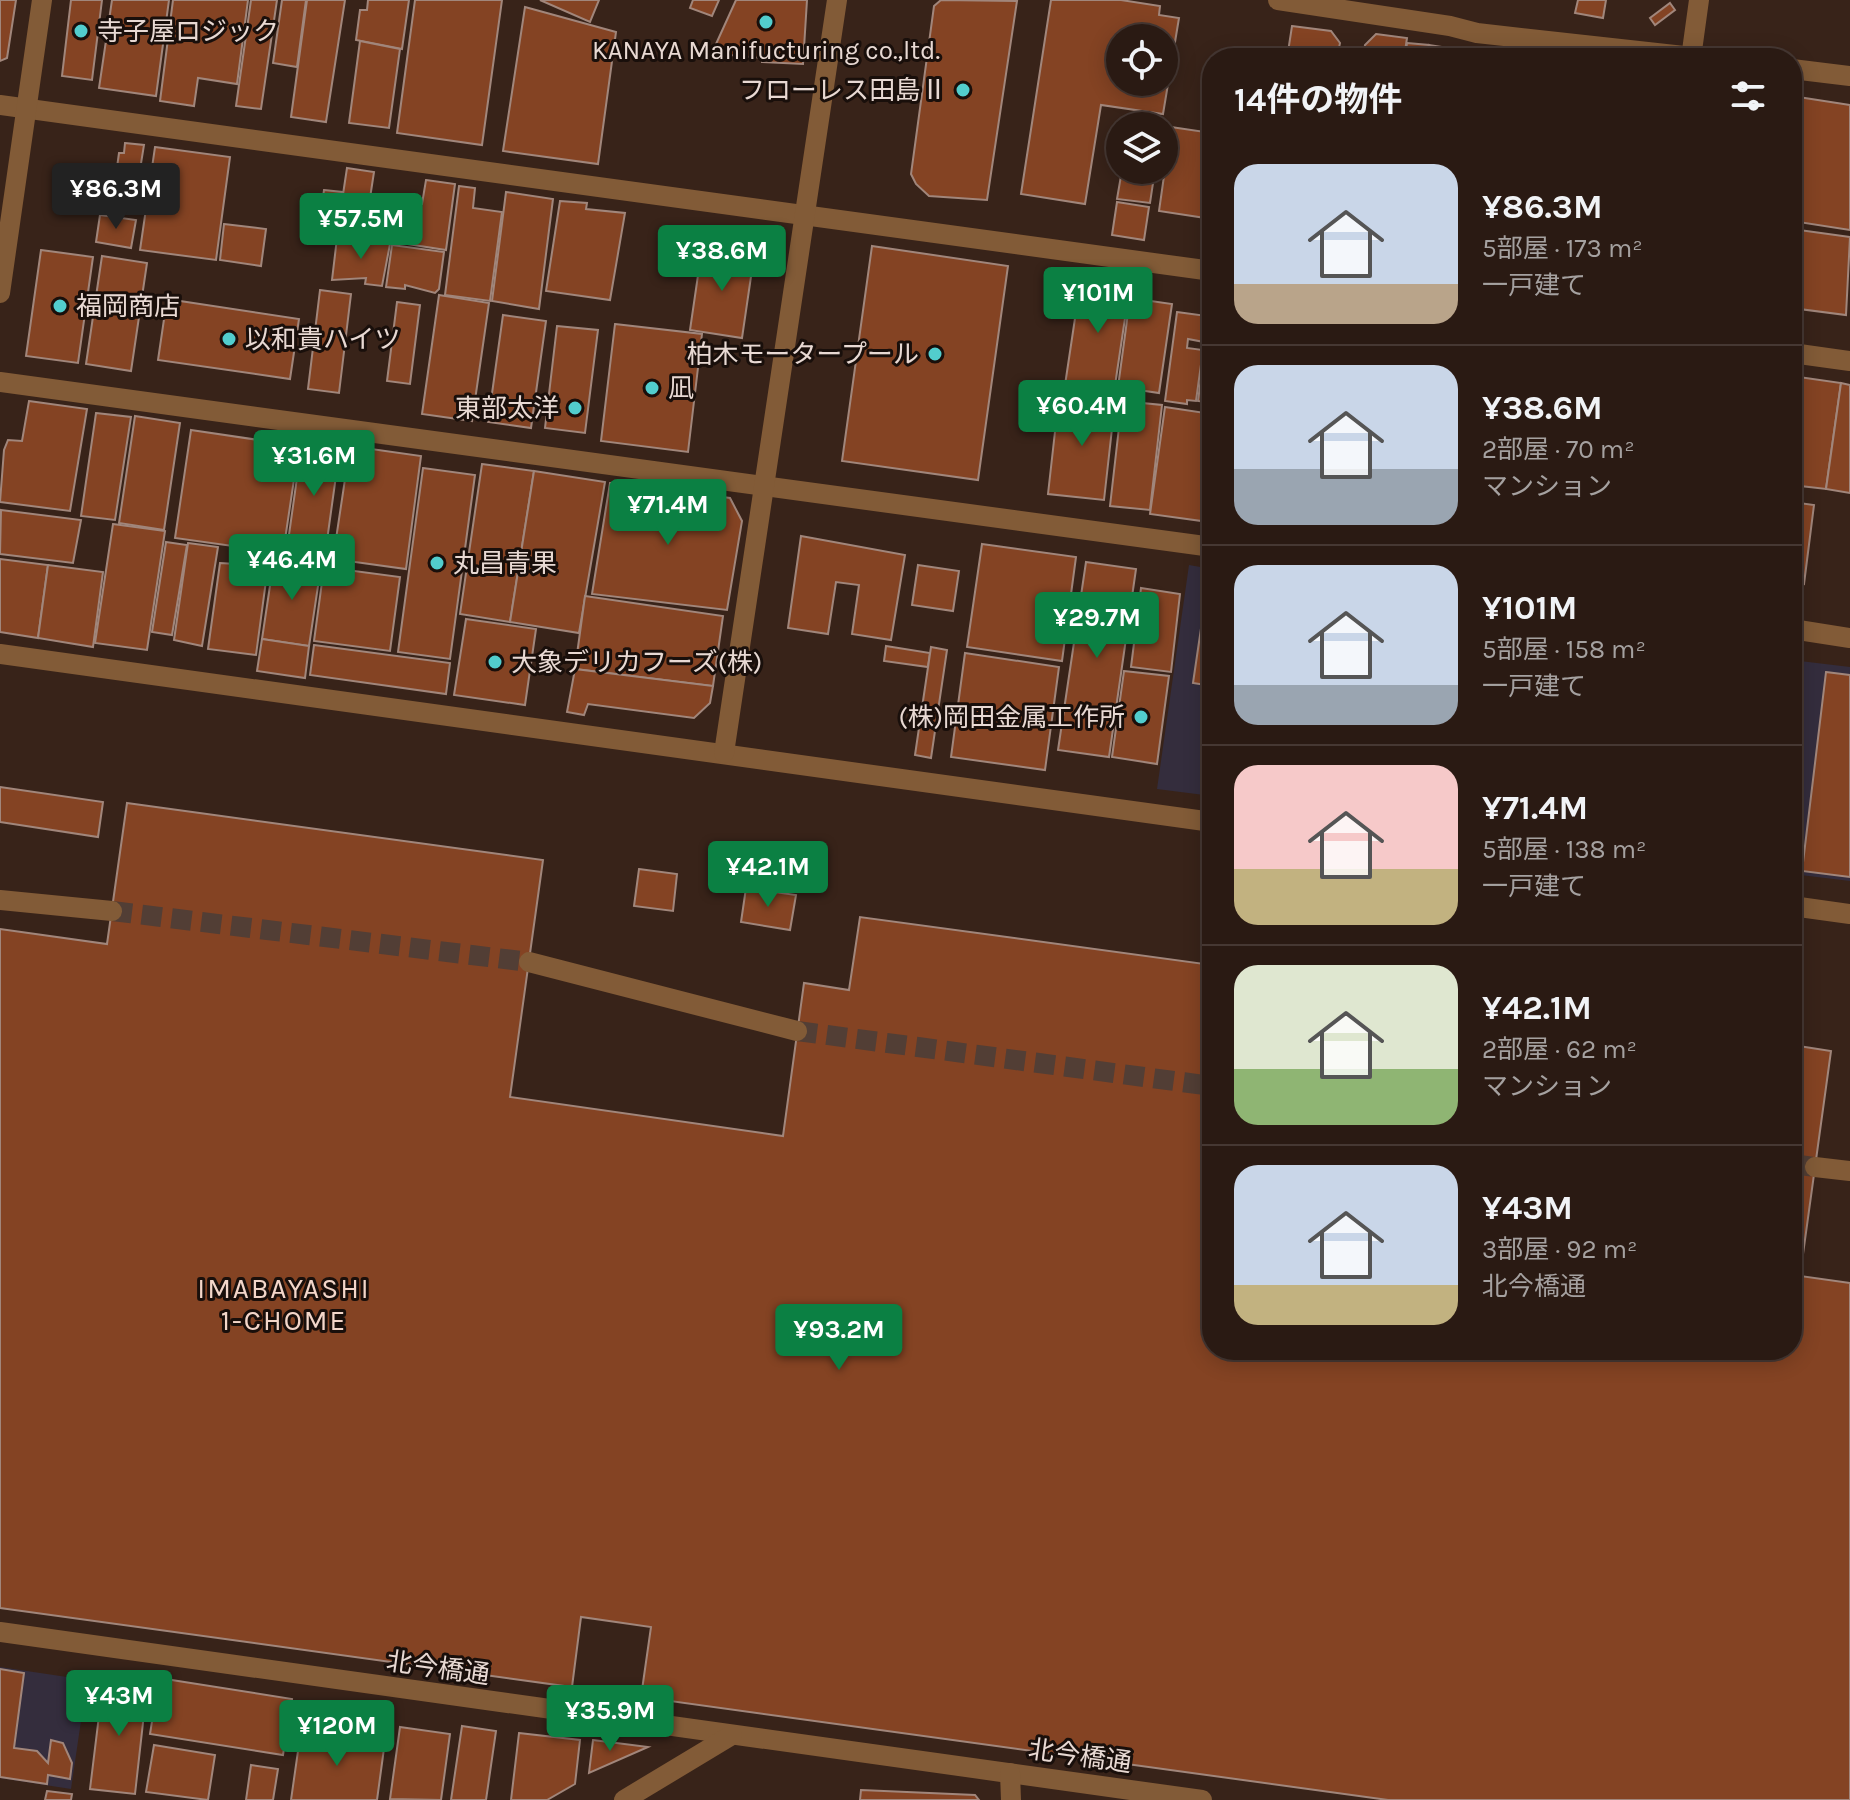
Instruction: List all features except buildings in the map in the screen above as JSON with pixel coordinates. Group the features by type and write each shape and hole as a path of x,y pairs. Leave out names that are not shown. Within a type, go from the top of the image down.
{"street":[{"path":"0,293 42,0"},
{"path":"724,753 837,0"},
{"path":"1278,0 1477,33 1608,48"},
{"path":"1696,48 1699,0"},
{"path":"1802,70 1850,76"},
{"path":"0,105 807,213 1202,270"},
{"path":"1802,354 1850,361"},
{"path":"0,382 1202,546"},
{"path":"1802,631 1850,638"},
{"path":"0,654 1202,821"},
{"path":"0,900 112,911"},
{"path":"1802,907 1850,914"},
{"path":"529,962 797,1031"},
{"path":"1815,1167 1850,1171"},
{"name":"北今橋通","path":"0,1632 1202,1800"},
{"path":"624,1800 732,1735"},
{"path":"1010,1773 1011,1800"}],"shaded area":[{"path":"1189,565 1202,567 1202,795 1157,789"},
{"path":"1802,661 1850,667 1850,881 1802,875"},
{"path":"0,1667 87,1680 71,1789 0,1778"}],"tunnel":[{"path":"112,911 529,962"},
{"path":"797,1031 1202,1085"},
{"path":"1802,1165 1815,1167"}],"place":[{"name":"KANAYA Manifucturing co.,ltd.","path":"766,22"},
{"name":"寺子屋ロジック","path":"81,31"},
{"name":"フローレス田島Ⅱ","path":"963,90"},
{"name":"福岡商店","path":"60,306"},
{"name":"以和貴ハイツ","path":"229,339"},
{"name":"柏木モータープール","path":"935,354"},
{"name":"凪","path":"652,388"},
{"name":"東部太洋","path":"575,408"},
{"name":"丸昌青果","path":"437,563"},
{"name":"大象デリカフーズ(株)","path":"495,662"},
{"name":"(株)岡田金属工作所","path":"1141,717"}],"district":[{"name":"IMABAYASHI 1-CHOME","path":"284,1304"}]}
